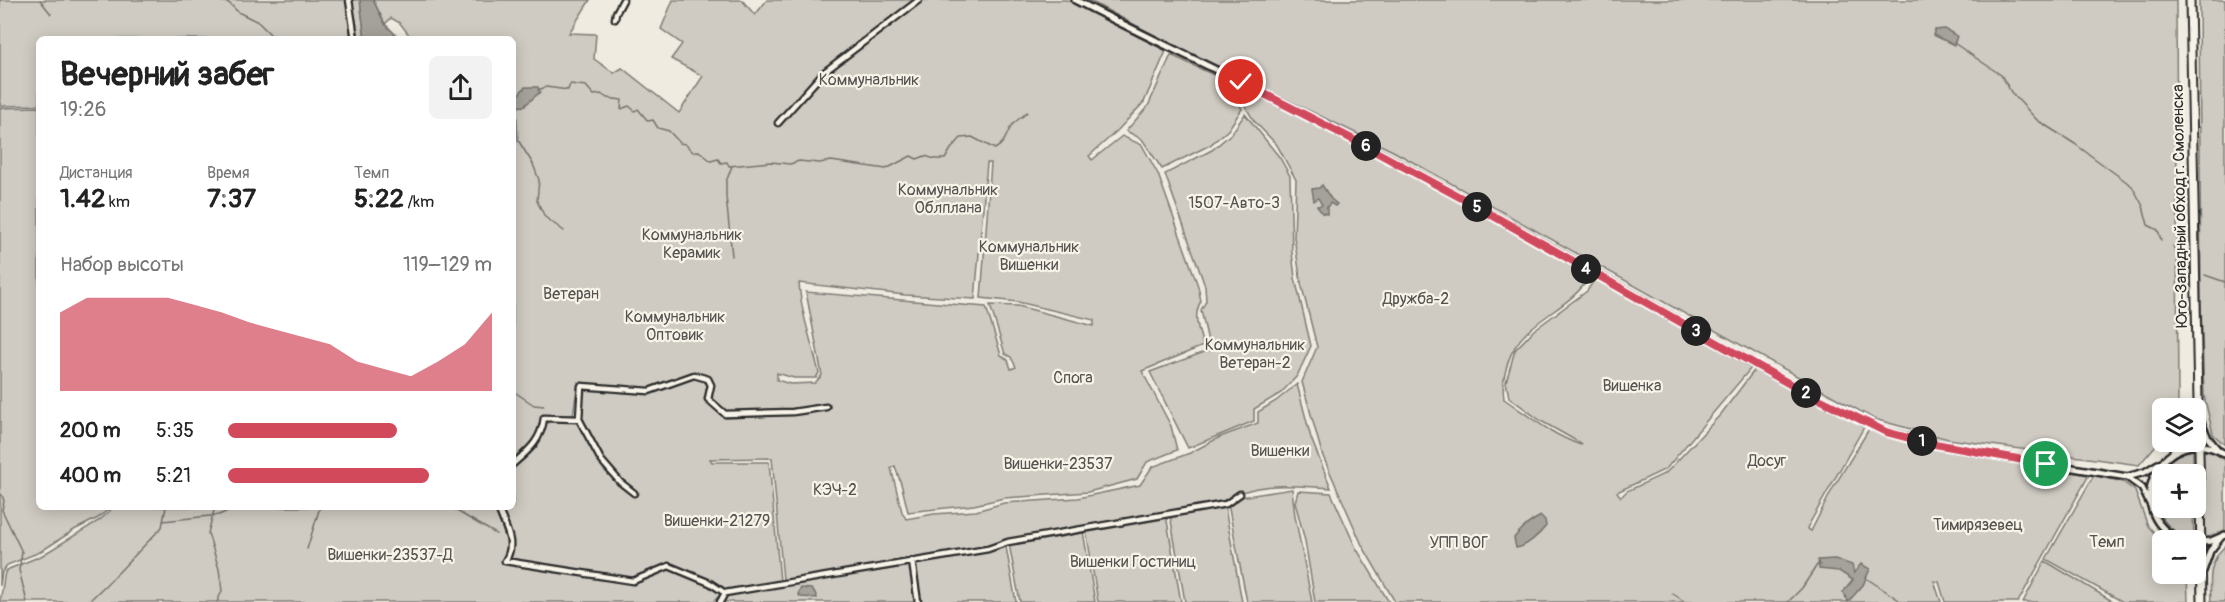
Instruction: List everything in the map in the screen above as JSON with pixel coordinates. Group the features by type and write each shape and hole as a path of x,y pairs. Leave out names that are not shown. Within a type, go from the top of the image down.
{"highway":[{"name":"Юго-Западный обход г. Смоленска","path":"2190,0 2197,398"},
{"name":"Юго-Западный обход г. Смоленска","path":"2198,452 2198,530"},
{"path":"2201,585 2202,602"}],"main road":[{"path":"1075,0 1354,140 1795,387 1869,424 1924,442 2127,477 2145,472 2173,452"},
{"path":"2206,434 2218,450"},
{"path":"2206,448 2225,454"},
{"path":"2170,455 2176,452"},
{"path":"2127,477 2142,488 2152,508"},
{"path":"2152,479 2150,486 2152,508"},
{"path":"2157,518 2167,530"},
{"path":"2206,541 2223,536"},
{"path":"2201,585 2205,562 2210,551 2223,536"}],"street":[{"path":"349,0 355,36"},
{"path":"615,19 623,0"},
{"path":"778,123 823,73 919,0"},
{"path":"634,493 620,482 601,460 579,419 581,386 649,391 694,375 708,379 711,385 708,399 725,414 793,412 826,407"},
{"path":"516,462 532,449 538,440 544,418 579,419"},
{"path":"499,510 510,534 510,549 505,561 633,581 669,566 710,583 725,593 988,549 1008,542 1226,504 1240,494"},
{"path":"912,561 918,602"},
{"path":"720,602 725,593"}],"green space":[{"path":"0,0 346,0 351,36 36,36 36,105 0,106"},
{"path":"352,0 360,0 365,36 358,36"},
{"path":"373,0 590,0 569,33 596,34 594,59 614,73 622,68 679,113 703,76 671,59 682,44 661,29 673,0 742,0 755,15 767,0 1067,0 1166,51 1144,102 1089,156 1092,160 1122,136 1142,145 1158,174 1198,286 1201,301 1197,318 1203,346 1142,371 1171,426 1177,450 1147,462 1137,479 1088,492 1004,498 974,505 908,512 895,466 891,468 902,512 906,519 976,511 1004,503 1078,498 1140,485 1152,467 1258,423 1258,412 1297,384 1311,438 1331,488 1262,487 1236,494 1223,501 1009,539 996,545 783,580 772,458 710,459 712,462 769,462 780,581 728,590 711,580 670,563 634,578 509,560 512,544 502,510 516,510 516,465 535,448 547,421 578,420 604,470 634,496 639,493 605,461 591,436 581,417 583,389 648,393 693,378 703,380 707,385 705,397 725,418 794,415 830,408 830,404 788,411 726,413 710,396 712,383 694,373 647,389 578,382 573,415 543,416 536,439 516,459 516,107 525,106 519,94 516,94 516,36 410,36 400,23 391,18 385,24","holes":["987,163 991,163 981,298 1018,302 1094,320 1094,326 1018,306 990,305 1005,354 1011,357 1016,367 1011,369 1008,360 1001,355 986,307 806,292 822,375 815,383 790,384 777,380 777,373 794,378 816,378 819,373 804,317 799,283 905,295 975,299"]},
{"path":"1088,0 2176,0 2178,398 2152,398 2152,450 2139,465 1948,439 1874,419 1393,151 1173,45"},
{"path":"2199,0 2225,0 2225,445 2213,434 2204,396 2201,305"},
{"path":"1171,55 1235,85 1242,109 1228,130 1210,145 1162,169 1142,139 1126,131 1148,106"},
{"path":"1244,90 1378,153 1590,276 1570,299 1524,335 1515,347 1504,376 1504,399 1560,436 1582,444 1541,421 1509,397 1506,382 1515,350 1534,330 1587,291 1596,277 1751,368 1666,469 1617,492 1621,497 1627,491 1666,473 1721,414 1756,368 1864,427 1807,528 1811,531 1833,488 1869,429 1889,436 2089,475 2018,602 1945,602 1939,582 1934,581 1941,602 1395,602 1362,545 1322,454 1302,382 1317,347 1301,283 1294,237 1296,180 1277,145 1254,121 1244,104"},
{"path":"36,107 36,510 107,510 40,552 7,565 2,572 0,586 0,108"},
{"path":"1245,114 1280,158 1290,176 1295,278 1311,346 1297,376 1281,393 1254,409 1254,421 1188,448 1150,372 1210,350 1201,310 1206,301 1205,286 1165,174 1212,150 1232,133"},
{"path":"2206,451 2212,452 2225,460 2225,530 2206,539 2204,518 2206,518 2206,464 2203,464 2203,452"},
{"path":"2193,452 2193,464 2167,464 2177,456"},
{"name":"Темп","path":"2094,475 2123,482 2135,491 2148,526 2152,530 2152,584 2187,584 2188,602 2123,602 2046,559"},
{"name":"Вишенки","path":"1292,489 1312,602 1247,602 1228,504 1241,497"},
{"path":"1298,491 1331,493 1356,548 1389,602 1315,602 1305,541 1295,502"},
{"path":"1225,508 1242,602 1185,602 1170,515"},
{"name":"Вишенки-23537-Д","path":"111,510 496,510 509,549 504,560 633,583 668,568 708,584 721,594 713,602 0,602 5,572 41,556 100,520"},
{"name":"Вишенки Гостиниц","path":"1166,515 1181,602 1098,602 1086,529"},
{"path":"2162,518 2193,518 2194,530 2175,530"},
{"path":"1083,531 1095,602 1020,602 1009,544"},
{"path":"2225,546 2225,602 2211,602 2213,565 2219,552"},
{"path":"1006,547 1016,602 919,602 914,563"},
{"path":"2045,561 2114,602 2023,602"},
{"path":"910,566 915,602 722,602 729,594"}],"shaded area":[{"path":"360,0 373,0 385,24 397,36 365,36"},
{"path":"1945,29 1957,36 1954,45 1933,35 1935,30"},
{"path":"525,87 538,87 540,92 524,106 516,107 516,94"},
{"path":"1322,185 1337,204 1335,206 1330,203 1327,207 1327,214 1322,213 1317,206 1322,205 1318,198 1314,201 1312,189"},
{"path":"1541,516 1546,526 1528,543 1516,548 1514,538"},
{"path":"1835,559 1852,565 1854,573 1861,564 1870,569 1863,585 1848,602 1843,592 1853,580 1839,571 1819,569 1818,560"},
{"path":"801,588 811,589 817,598 801,597 798,594"}],"waterway":[{"path":"40,0 51,14"},
{"path":"213,0 229,3 238,12 258,22 272,36"},
{"path":"1954,43 2001,75 2011,92 2037,120 2075,144 2132,186 2143,206 2148,225 2158,230 2161,240"},
{"path":"538,90 546,87 568,90 570,84 586,86 594,95 601,94 607,98 622,100 621,109 629,106 635,111 638,109 648,121 653,120 658,128 669,131 693,152 699,151 711,161 718,159 721,163 727,162 729,166 771,162 790,164 799,161 819,163 831,161 886,169 911,156 917,159 925,156 945,159 961,138 972,137 995,149 999,147 1012,125 1027,112"},
{"path":"516,105 518,140 533,164 539,180 537,201 545,217 564,231"},
{"path":"732,166 726,182 726,196 732,256"},
{"path":"2173,246 2185,274 2188,274"},
{"path":"2205,275 2225,282"},
{"path":"516,393 534,405 544,406"},
{"path":"0,494 4,501 2,510 22,552 19,570 27,602"},
{"path":"88,602 162,527 165,510"},
{"path":"214,510 208,533 219,569 222,591 217,602"},
{"path":"163,521 219,515 230,510"},
{"path":"307,549 319,510"},
{"path":"455,510 496,534"},
{"path":"1788,602 1802,588 1817,565 1820,565"},
{"path":"1866,578 1902,602"},
{"path":"1672,593 1685,602"}],"route":[{"path":"1241,82 1467,201 1795,387 1869,424 1886,432 1924,442 2046,464"}],"park label":[{"name":"Коммунальник","path":"869,80"},
{"name":"Коммунальник Облплана","path":"948,199"},
{"name":"1507-Авто-3","path":"1234,203"},
{"name":"Коммунальник Керамик","path":"692,244"},
{"name":"Коммунальник Вишенки","path":"1029,256"},
{"name":"Ветеран","path":"571,294"},
{"name":"Дружба-2","path":"1416,299"},
{"name":"Коммунальник Оптовик","path":"675,326"},
{"name":"Коммунальник Ветеран-2","path":"1255,354"},
{"name":"Спога","path":"1073,378"},
{"name":"Вишенка","path":"1632,386"},
{"name":"Досуг","path":"1767,461"},
{"name":"Вишенки-23537","path":"1058,464"},
{"name":"КЭЧ-2","path":"835,490"},
{"name":"Вишенки-21279","path":"717,521"},
{"name":"Тимирязевец","path":"1978,525"},
{"name":"УПП ВОГ","path":"1459,543"}]}
